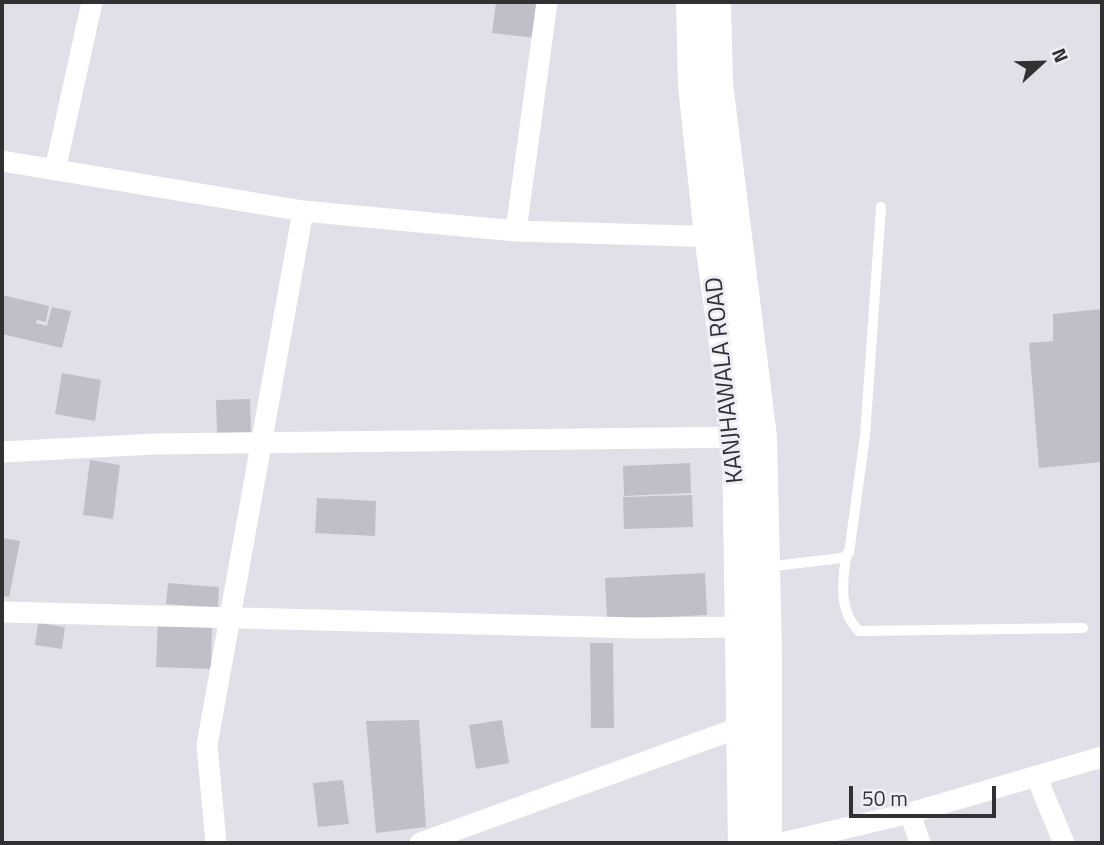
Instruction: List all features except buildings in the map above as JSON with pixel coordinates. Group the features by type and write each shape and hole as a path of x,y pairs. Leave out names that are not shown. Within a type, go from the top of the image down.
{"main road":[{"name":"KANJHAWALA ROAD","path":"691,2 693,86 722,237 764,567 752,627"},
{"name":"KANJHAWALA ROAD","path":"716,2 722,237"},
{"name":"KANJHAWALA ROAD","path":"749,437 755,723 767,843"},
{"name":"KANJHAWALA ROAD","path":"744,843 755,723"}],"street":[{"path":"55,170 92,2"},
{"path":"516,231 547,2"},
{"path":"2,164 55,170 303,211 516,231 722,237"},
{"path":"216,843 207,745 303,211"},
{"path":"2,452 154,444 263,445 749,437"},
{"path":"2,612 636,628 752,627"},
{"path":"420,843 755,723"},
{"path":"782,843 910,813 1102,758"},
{"path":"1035,776 1064,843"},
{"path":"910,813 920,843"}],"lane":[{"path":"881,207 865,436 843,580 845,611 850,622 859,631 1083,628"},
{"path":"764,567 846,557"}]}
